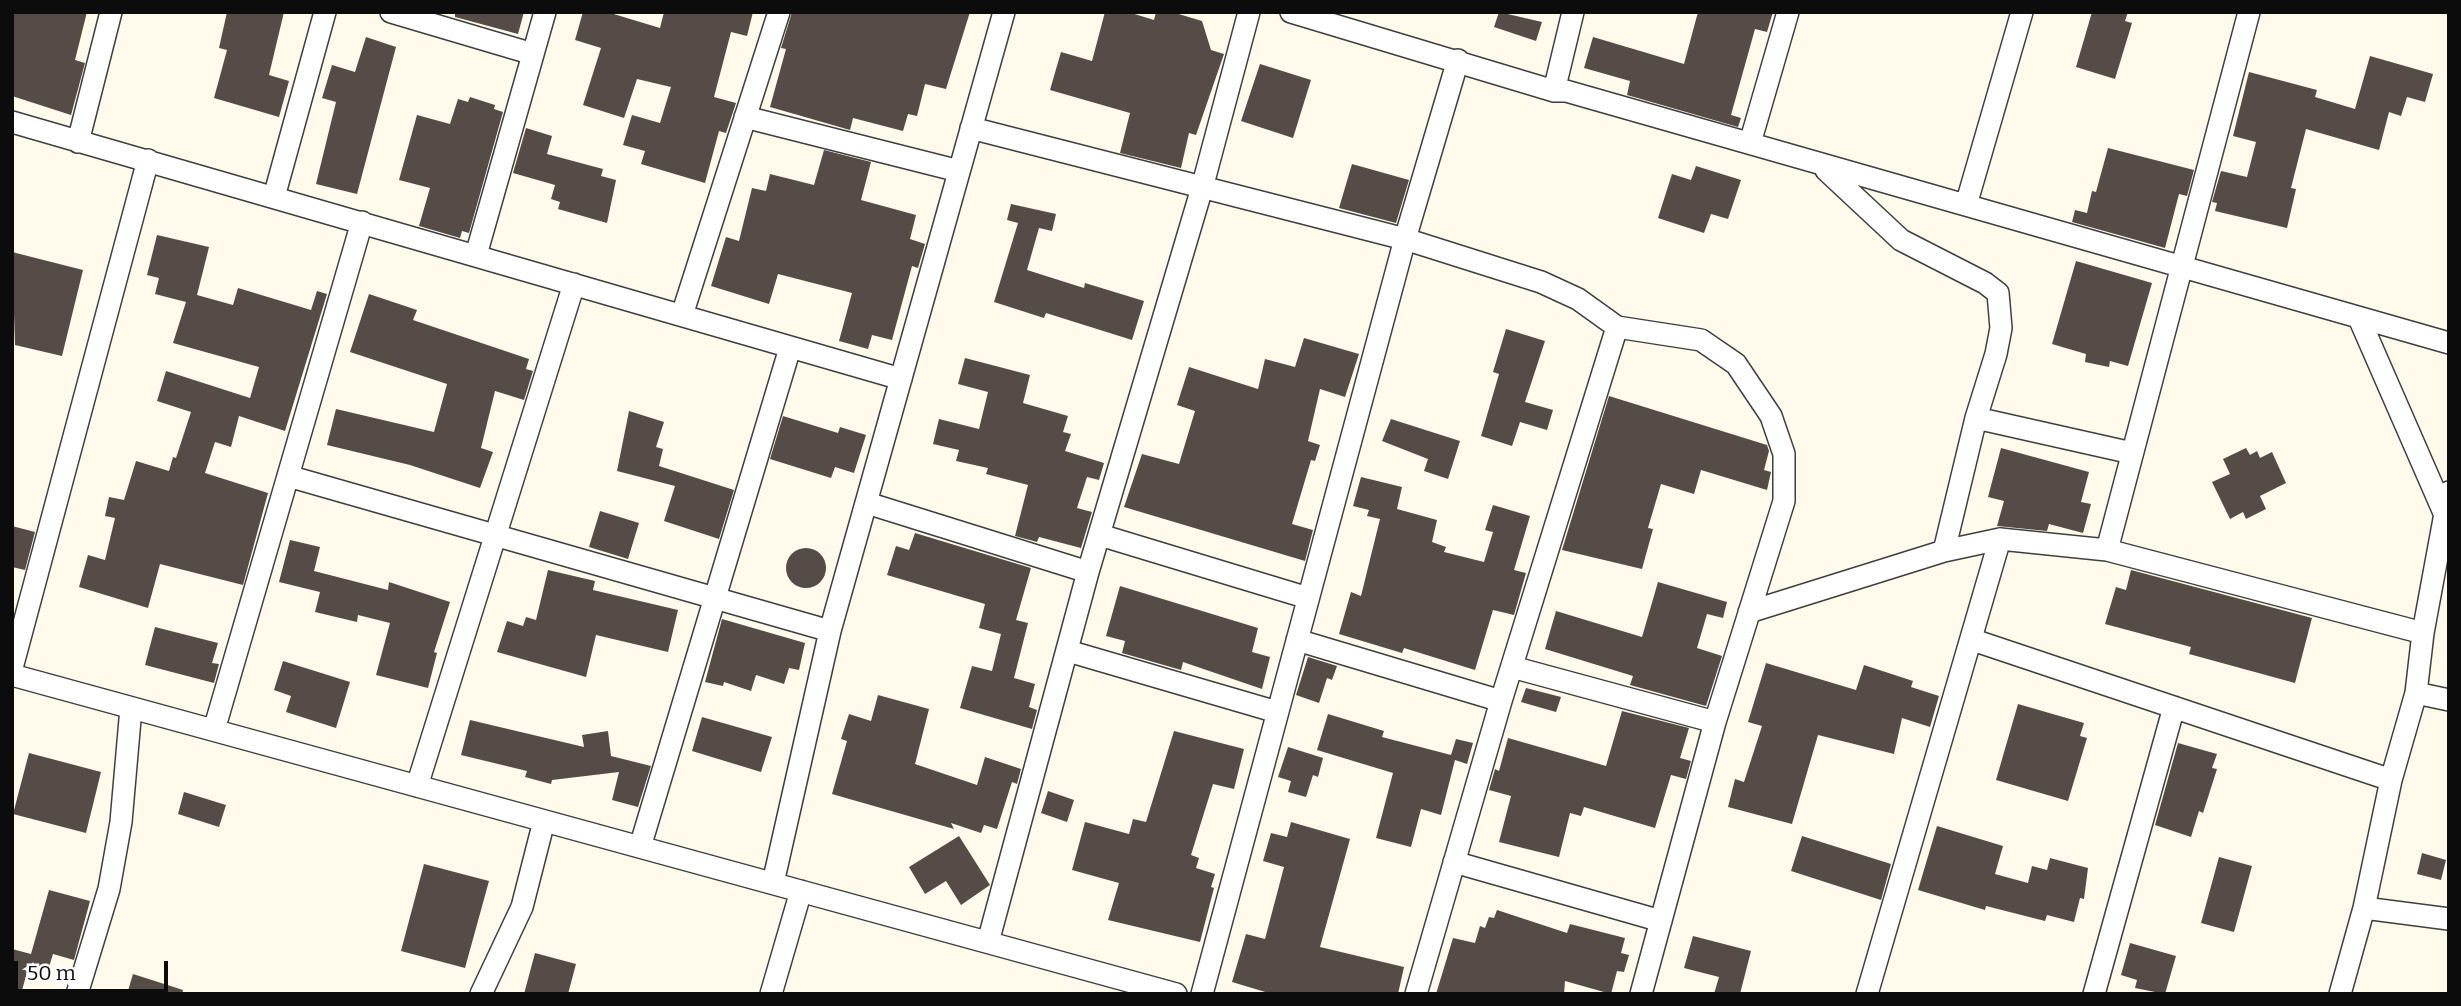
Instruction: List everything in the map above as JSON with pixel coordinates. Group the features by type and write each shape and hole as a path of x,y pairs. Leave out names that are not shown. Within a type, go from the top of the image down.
{"street":[{"path":"78,142 111,12"},
{"path":"274,197 325,12"},
{"path":"391,12 533,54"},
{"path":"476,255 545,12"},
{"path":"682,315 779,12"},
{"path":"773,883 830,631 1004,12"},
{"path":"988,942 1088,572 1202,188 1249,12"},
{"path":"1291,12 1344,20 1554,91 1566,91 2449,344"},
{"path":"1554,91 1573,12"},
{"path":"1750,144 1788,12"},
{"path":"1966,205 2022,12"},
{"path":"2107,550 2249,12"},
{"path":"1202,994 1405,239 1458,60"},
{"path":"745,117 959,171"},
{"path":"12,122 901,379"},
{"path":"971,128 1405,239 1541,282 1578,299 1617,327 1701,341 1736,364 1771,416 1784,454 1784,501 1715,722 1641,994"},
{"path":"12,668 148,160"},
{"path":"1816,162 1839,178 1872,215 1901,240 1998,293 2001,328 1944,551"},
{"path":"214,730 362,222"},
{"path":"417,786 574,284"},
{"path":"2359,318 2445,515"},
{"path":"1416,994 1501,701 1617,327"},
{"path":"640,847 790,348"},
{"path":"1976,418 2132,453"},
{"path":"288,476 830,631"},
{"path":"2340,994 2364,908 2391,780 2416,693 2423,633 2449,492"},
{"path":"867,503 1088,572"},
{"path":"1100,535 1308,598"},
{"path":"1749,612 1944,551 2000,539 2107,550 2423,633"},
{"path":"1867,994 1973,640 2000,539"},
{"path":"1297,640 1501,701"},
{"path":"1973,640 2391,780"},
{"path":"1068,651 1277,712"},
{"path":"1512,667 1715,722"},
{"path":"12,675 1177,994"},
{"path":"2416,693 2449,700"},
{"path":"2094,994 2174,707"},
{"path":"77,994 109,889 121,822 131,708"},
{"path":"481,994 522,907 544,821"},
{"path":"1454,862 1661,921"},
{"path":"771,994 801,891"},
{"path":"2364,908 2449,919"}],"building":[{"path":"12,12 87,12 75,60 85,63 71,115 12,96"},
{"path":"227,12 284,12 269,75 289,81 279,117 214,98 227,50 219,48"},
{"path":"455,12 524,12 518,34 455,17"},
{"path":"583,12 607,12 660,28 664,12 753,12 747,36 731,32 714,97 736,103 726,133 719,131 705,183 641,164 645,151 623,145 632,115 660,123 671,87 637,79 624,118 583,105 601,48 575,40"},
{"path":"792,12 970,12 946,89 925,84 917,116 908,114 903,131 853,118 850,130 770,107 786,49 781,48"},
{"path":"1105,12 1128,12 1154,20 1156,12 1172,12 1202,21 1211,50 1224,54 1196,135 1189,133 1181,168 1120,153 1130,113 1050,90 1061,52 1092,61"},
{"path":"1499,12 1542,22 1536,41 1494,27"},
{"path":"1698,12 1773,12 1767,32 1755,29 1731,115 1741,118 1738,127 1627,95 1630,81 1584,68 1593,37 1684,64"},
{"path":"2092,12 2128,12 2125,21 2132,23 2115,79 2076,67"},
{"path":"366,37 396,47 357,194 316,184 336,102 322,98 332,65 355,72"},
{"path":"2370,56 2433,74 2425,102 2407,97 2401,116 2389,112 2379,150 2306,129 2291,188 2296,189 2287,228 2215,211 2217,203 2212,202 2221,171 2247,177 2256,142 2233,136 2249,72 2317,90 2315,97 2355,109"},
{"path":"1260,64 1311,80 1293,138 1241,121"},
{"path":"470,97 495,105 494,109 503,112 469,233 462,231 460,238 419,226 430,188 399,180 417,115 450,124 458,99 468,102"},
{"path":"526,128 552,136 547,154 603,169 601,176 616,180 607,223 558,209 560,202 551,199 555,185 513,173"},
{"path":"2108,148 2194,170 2187,196 2179,194 2165,248 2072,222 2075,210 2087,213 2092,191 2096,192"},
{"path":"824,150 871,162 861,200 916,215 910,239 925,244 918,268 912,266 892,340 872,335 868,349 839,341 852,293 778,274 769,304 711,286 726,237 739,241 752,188 766,191 770,174 814,185"},
{"path":"1352,164 1409,180 1396,223 1339,208"},
{"path":"1696,166 1741,180 1728,219 1711,214 1704,233 1658,218 1672,174 1691,180"},
{"path":"1011,204 1056,214 1052,231 1039,228 1027,270 1084,288 1085,283 1144,301 1132,340 1046,313 1044,318 994,302 1018,223 1007,220"},
{"path":"157,235 209,247 197,295 233,305 238,288 311,310 317,291 327,294 285,431 239,416 231,447 215,442 205,473 268,493 243,585 160,564 148,608 79,587 88,555 105,560 115,518 105,516 109,497 124,500 136,461 169,471 173,457 176,458 191,412 157,401 166,371 250,398 259,367 173,343 186,302 155,294 159,278 147,275"},
{"path":"12,252 83,270 62,356 15,345"},
{"path":"2076,261 2152,283 2128,366 2110,361 2109,367 2085,362 2086,354 2052,344"},
{"path":"369,294 417,310 413,320 529,359 526,369 533,371 524,400 495,391 481,448 493,452 480,488 410,465 327,445 336,409 434,432 447,384 350,352"},
{"path":"1506,329 1545,341 1525,402 1553,410 1547,430 1520,422 1512,446 1481,436 1499,374 1493,372"},
{"path":"1304,338 1359,354 1345,397 1320,389 1308,441 1320,445 1315,461 1311,460 1292,524 1313,530 1305,561 1124,507 1142,454 1179,464 1195,411 1177,405 1189,367 1258,389 1265,359 1295,367"},
{"path":"965,358 1030,375 1023,403 1068,416 1063,432 1071,434 1065,451 1104,463 1099,480 1087,477 1077,508 1092,512 1081,548 1039,537 1037,542 1015,536 1028,485 986,474 988,468 956,461 959,450 933,444 939,419 979,429 988,392 958,384"},
{"path":"1609,396 1767,445 1769,451 1764,470 1771,472 1767,490 1701,470 1694,494 1661,484 1648,528 1653,529 1642,569 1562,550"},
{"path":"629,411 664,422 656,447 663,449 659,466 734,490 719,539 664,521 675,486 617,471"},
{"path":"783,416 838,433 840,427 866,435 854,473 835,467 831,478 770,459"},
{"path":"1391,419 1460,441 1448,479 1424,471 1428,459 1382,441"},
{"path":"2001,448 2089,472 2081,502 2091,504 2083,533 2049,524 2047,531 1997,526 2004,501 1988,497"},
{"path":"2246,448 2250,455 2257,451 2260,458 2272,452 2286,483 2260,496 2266,509 2246,519 2243,512 2230,519 2212,482 2230,474 2223,459"},
{"path":"1361,477 1402,487 1397,509 1437,520 1432,542 1446,547 1444,552 1484,562 1493,532 1485,530 1493,505 1530,516 1514,570 1526,573 1514,615 1493,610 1475,670 1404,648 1402,653 1339,634 1351,592 1361,596 1380,519 1367,516 1369,510 1353,506"},
{"path":"600,511 639,523 628,559 589,547"},
{"path":"12,526 35,532 25,570 12,567"},
{"path":"915,533 1031,568 1016,620 1028,623 1014,678 1035,684 1029,707 1037,710 1032,729 960,708 972,666 992,671 1001,634 979,628 985,604 887,575 896,546 909,550"},
{"path":"290,540 320,547 314,571 388,590 389,582 450,602 434,652 437,653 428,688 376,675 390,623 358,615 357,622 315,612 320,592 279,582"},
{"path":"806,548 820,554 826,568 820,582 806,588 792,582 786,568 792,554"},
{"path":"548,570 595,581 593,590 678,610 668,652 596,635 586,677 497,652 507,621 523,626 526,617 536,620"},
{"path":"2131,570 2312,618 2295,683 2189,654 2191,647 2105,624 2116,587 2126,590"},
{"path":"1658,582 1727,602 1723,618 1707,614 1697,648 1722,656 1706,706 1630,685 1633,676 1545,649 1556,611 1642,637"},
{"path":"1120,586 1258,628 1252,652 1270,657 1262,689 1183,662 1181,670 1122,653 1125,641 1106,636"},
{"path":"722,619 805,643 799,670 789,668 784,684 756,675 751,691 724,682 723,686 705,682"},
{"path":"155,627 218,643 212,663 219,664 214,683 145,665"},
{"path":"1308,657 1337,666 1332,680 1327,678 1319,703 1296,695"},
{"path":"283,661 350,682 336,728 286,712 291,696 274,690"},
{"path":"1766,663 1856,690 1864,665 1913,681 1911,687 1939,696 1930,727 1902,718 1894,754 1818,735 1792,824 1728,807 1735,779 1744,782 1762,726 1748,722"},
{"path":"1526,688 1561,697 1556,712 1521,702"},
{"path":"878,695 929,709 915,764 977,785 985,757 1021,769 1017,784 1012,782 997,829 984,825 981,833 951,823 954,829 832,794 847,741 841,739 849,714 871,721"},
{"path":"2018,704 2084,723 2080,736 2087,738 2068,801 1996,780"},
{"path":"1622,711 1689,728 1680,758 1691,761 1686,779 1671,775 1655,828 1584,807 1581,816 1570,813 1559,857 1499,842 1511,796 1489,790 1495,769 1499,771 1508,738 1606,766"},
{"path":"1328,714 1384,731 1382,737 1451,755 1456,739 1473,743 1467,764 1455,760 1441,815 1421,809 1411,847 1376,838 1393,773 1317,750"},
{"path":"702,717 772,737 761,772 692,751"},
{"path":"470,720 584,747 582,735 608,731 611,756 651,766 638,807 612,800 619,772 552,780 551,784 525,777 527,771 461,755"},
{"path":"1174,731 1244,749 1234,789 1213,784 1191,855 1199,858 1196,868 1215,874 1200,942 1108,920 1119,883 1072,870 1085,822 1129,834 1133,819 1146,822"},
{"path":"2178,743 2217,754 2212,768 2217,769 2203,813 2199,811 2191,837 2155,825"},
{"path":"1288,747 1323,758 1318,777 1313,775 1306,797 1288,792 1291,781 1278,777"},
{"path":"29,753 101,772 86,833 13,814"},
{"path":"1048,791 1074,800 1067,822 1041,813"},
{"path":"184,792 226,805 219,827 178,814"},
{"path":"1291,822 1350,839 1320,947 1404,967 1398,994 1272,994 1232,982 1246,934 1265,939 1284,867 1263,861 1271,833 1287,837"},
{"path":"1937,826 2003,846 1995,874 2028,883 2032,866 2047,870 2050,858 2088,868 2084,899 2080,898 2074,922 2047,915 2045,921 1986,906 1985,910 1918,890"},
{"path":"959,836 990,885 961,905 946,881 925,894 909,867"},
{"path":"1802,836 1891,864 1881,900 1791,871"},
{"path":"2422,853 2446,860 2441,880 2417,874"},
{"path":"2219,857 2252,866 2234,932 2201,923"},
{"path":"424,864 489,881 465,968 401,951"},
{"path":"49,890 90,901 74,960 53,954 48,970 29,965 21,994 12,994 12,949 31,954"},
{"path":"1497,910 1567,933 1570,924 1625,938 1621,953 1629,955 1624,972 1617,971 1611,994 1565,981 1564,994 1436,994 1453,938 1475,943 1480,926 1485,928 1489,917 1494,918"},
{"path":"1693,936 1751,951 1740,994 1714,994 1719,977 1684,968"},
{"path":"2130,943 2176,956 2165,994 2135,988 2137,980 2121,975"},
{"path":"535,953 576,964 568,994 524,994"},
{"path":"133,974 183,990 182,994 127,994"}]}
